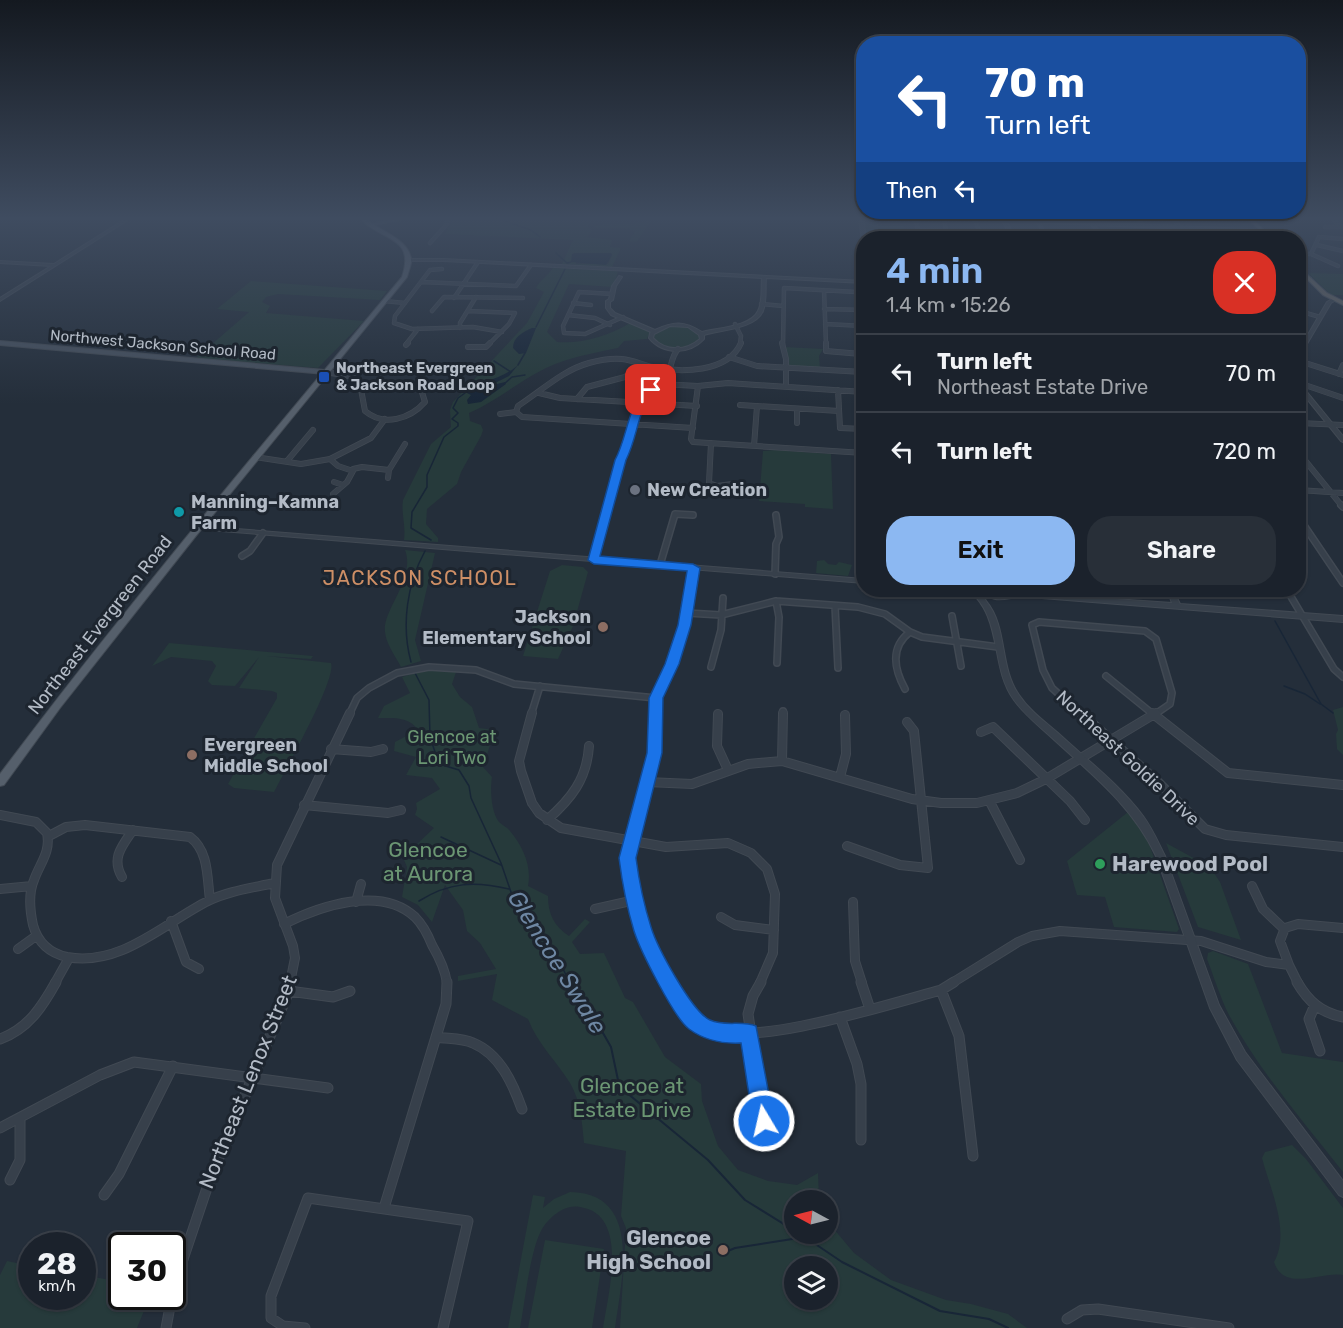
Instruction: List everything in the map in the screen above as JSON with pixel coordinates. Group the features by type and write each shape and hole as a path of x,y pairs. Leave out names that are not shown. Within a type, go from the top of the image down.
{"highway":[{"path":"1311,280 1334,300 1343,303"}],"main road":[{"name":"Northeast Evergreen Road","path":"0,782 57,705 198,528 402,280"},
{"name":"Northwest Jackson School Road","path":"0,343 325,372"}],"street":[{"path":"0,300 31,280"},
{"path":"454,298 466,280"},
{"path":"502,332 478,327 418,329 399,327 393,321 421,282 517,285 521,280"},
{"path":"619,280 617,289 607,303 608,308 617,314 656,330 681,325 700,332 747,321 756,313 762,280"},
{"path":"735,325 755,318 759,314 762,304 762,280"},
{"path":"823,280 856,282"},
{"path":"786,387 787,368 782,342 784,288 856,292"},
{"path":"824,290 827,352 856,354"},
{"path":"613,292 579,292 562,330 569,335 626,319"},
{"path":"432,311 444,297 523,298"},
{"path":"460,328 460,323 476,297"},
{"path":"1306,342 1329,302 1334,300"},
{"path":"384,301 405,303"},
{"path":"573,303 591,304"},
{"path":"762,304 783,306"},
{"path":"825,309 856,310"},
{"path":"468,310 516,314 502,332 484,348 468,347"},
{"path":"1306,313 1320,317"},
{"path":"568,315 595,318 609,325"},
{"path":"825,324 856,326"},
{"path":"516,412 518,406 588,364 619,359 669,370 706,367 729,357 738,350 741,336 735,325"},
{"path":"406,345 418,329"},
{"path":"656,330 651,336 653,342 671,352 698,344 702,338 700,332"},
{"path":"594,560 639,403 645,395 660,384 669,370 671,352"},
{"path":"729,357 750,365 856,372"},
{"path":"1306,363 1341,374 1343,365"},
{"path":"577,399 587,387 605,380 616,381 642,365"},
{"path":"325,372 353,375 361,382 364,406 368,414 385,419 407,416 421,408 425,398 421,389 402,384 362,389"},
{"path":"660,384 698,386 728,383 856,391"},
{"path":"698,386 691,440 695,442 856,452"},
{"path":"1306,386 1343,398"},
{"path":"838,390 840,428 856,429"},
{"path":"539,393 552,398 697,406"},
{"path":"1306,393 1343,440"},
{"path":"740,405 839,411"},
{"path":"754,446 757,406"},
{"path":"797,409 797,423"},
{"path":"500,414 516,412 522,417 693,428"},
{"path":"255,457 308,464 330,459 371,438 385,419"},
{"path":"1306,423 1343,425"},
{"path":"286,461 313,430"},
{"path":"711,443 709,483 717,486 732,484"},
{"path":"388,478 389,470 405,444"},
{"path":"392,451 400,452"},
{"path":"330,459 338,465 354,469 389,470"},
{"path":"1306,461 1343,507"},
{"path":"333,494 344,485 354,469"},
{"path":"334,483 344,485"},
{"path":"1306,490 1343,493"},
{"path":"660,565 675,514 693,515"},
{"path":"775,574 776,544 779,537 776,515"},
{"path":"198,528 856,580"},
{"path":"1306,528 1343,583"},
{"path":"242,556 250,551 263,533"},
{"path":"693,568 687,613 673,662 656,698 654,753 628,858 635,900 650,947 680,1002 693,1020 707,1029 725,1034 799,1028 941,990 1018,942 1045,933 1076,930 1216,944 1266,962 1289,965"},
{"path":"980,597 991,615 1008,681 1018,699 1127,803 1149,831 1215,1008 1232,1041 1343,1191"},
{"path":"991,615 993,597"},
{"path":"1087,597 1343,619"},
{"path":"1173,597 1177,606"},
{"path":"1291,597 1334,669 1343,677"},
{"path":"711,667 721,630 723,598"},
{"path":"687,613 721,615 776,601 858,607 885,614 910,632 940,641 998,647"},
{"path":"776,601 779,617 777,663"},
{"path":"836,606 838,668"},
{"path":"952,616 961,666"},
{"name":"Northeast Goldie Drive","path":"1153,715 1170,704 1172,699 1156,639 1152,633 1032,623 1043,670 1050,684 1159,783 1193,819 1211,832 1343,847"},
{"path":"906,688 899,680 896,649 899,642 910,632"},
{"name":"Northeast Lenox Street","path":"186,1251 210,1176 289,991 295,958 293,946 277,907 274,883 282,852 357,698 377,682 409,669 429,665 480,671 500,682 656,698"},
{"path":"1106,676 1215,765 1228,772 1343,785"},
{"path":"540,686 519,761 532,803 547,820 561,828 666,847 728,843 743,848 758,858 771,876 775,894 773,953 753,996 748,1014 749,1033 764,1121"},
{"path":"782,760 783,711"},
{"path":"718,714 717,746 728,770"},
{"path":"840,777 846,752 846,715"},
{"path":"647,782 692,784 748,764 782,760 921,801 964,804 990,802 1017,793 1046,779 1153,715"},
{"path":"847,846 900,865 928,868 914,731 907,722"},
{"path":"981,732 993,727 1085,820"},
{"path":"547,820 572,798 581,782 589,756 589,747"},
{"path":"331,749 371,752 383,749"},
{"path":"990,802 1020,860"},
{"path":"304,805 388,813 401,810"},
{"path":"0,814 35,820 43,826 49,836 47,851 32,886 32,918 36,936 51,952 69,958 88,959 106,955 126,947 210,900 274,883"},
{"path":"49,836 75,825 187,837 198,842 202,850 210,900"},
{"path":"122,877 116,868 116,861 133,830"},
{"path":"356,902 361,884"},
{"path":"0,889 32,886"},
{"path":"1252,886 1263,909 1284,929"},
{"path":"595,909 635,900"},
{"path":"284,924 320,907 356,902 398,907 412,914 423,926 447,977 446,1004 384,1208"},
{"path":"853,902 855,961 870,1009"},
{"path":"720,917 735,925 774,930"},
{"path":"171,921 186,962 199,969"},
{"path":"1284,929 1298,924 1343,928"},
{"path":"1284,929 1280,941 1300,990 1315,1005 1328,1013 1343,1017"},
{"path":"18,949 36,936"},
{"path":"0,1039 16,1035 29,1024 69,958"},
{"path":"941,990 959,1036 973,1156"},
{"path":"289,991 333,997 350,991"},
{"path":"1315,1005 1309,1019 1320,1051"},
{"path":"840,1017 857,1064 861,1084 861,1140"},
{"path":"436,1037 471,1043 487,1050 499,1064 517,1094 522,1109"},
{"path":"0,1128 114,1068 134,1062 328,1088"},
{"path":"104,1195 119,1174 173,1066"},
{"path":"10,1180 20,1160 20,1119"},
{"path":"305,1328 282,1326 271,1318 271,1296 308,1198 468,1221 443,1328"},
{"path":"1067,1319 1082,1310 1098,1309 1229,1328"},
{"name":"Northeast Lenox Street","path":"166,1328 169,1310"}],"green space":[{"path":"543,280 615,280 613,287 569,284 547,332 557,342 576,342 595,338 630,323 650,331 647,339 624,341 618,348 555,364 469,413 470,421 481,425 483,430 481,436 457,484 427,509 426,524 438,538 438,542 404,540 403,500 431,444 451,427 450,410 453,402 527,323 544,292 536,288"},
{"path":"1315,280 1343,280 1343,295 1331,295"},
{"path":"251,281 387,291 380,300 278,294 266,297 262,302 270,306 266,313 364,321 318,368 196,358 249,312 217,309"},
{"path":"670,326 687,327 699,333 700,339 683,348 670,348 653,339 654,333"},
{"path":"784,347 823,349 819,356 820,369 789,366"},
{"path":"763,451 831,454 833,509 805,507 805,504 759,501"},
{"path":"405,550 435,553 415,640 421,661 401,667 389,646 385,623 403,583 407,561"},
{"path":"824,560 828,564 836,565 839,562 852,565 848,576 816,573 817,561"},
{"path":"562,565 583,567 588,572 573,626 558,659 523,656 550,571"},
{"path":"169,643 313,656 311,659 266,656 331,663 331,672 318,706 274,792 234,788 228,784 277,698 277,693 272,691 239,688 259,657 235,686 212,685 208,681 216,666 212,661 171,657 152,666"},
{"path":"426,670 456,672 452,684 460,697 472,707 479,728 495,730 483,767 492,777 492,800 496,818 515,837 525,857 529,872 528,886 548,896 553,919 569,936 585,919 590,922 572,942 580,954 604,953 625,998 633,1002 665,1057 701,1084 702,1101 718,1146 738,1170 768,1181 797,1185 818,1173 819,1190 784,1190 784,1244 838,1244 838,1234 854,1253 891,1280 946,1300 1008,1314 1027,1328 620,1328 626,1228 621,1216 626,1151 584,1143 579,1105 570,1083 542,1044 528,1019 492,1000 497,974 458,981 458,976 496,969 480,943 467,931 463,910 445,885 432,922 418,905 402,897 407,867 399,848 415,846 434,828 415,815 416,803 440,789 432,778 406,775 416,757 394,751 395,742 418,730 414,725 400,719 378,718 384,706 410,693 402,677"},
{"path":"1343,707 1343,755 1337,749 1338,730 1333,710"},
{"path":"1128,812 1147,838 1179,929 1177,932 1114,927 1105,897 1077,895 1067,861"},
{"path":"1166,843 1210,867 1220,882 1241,940 1198,927"},
{"path":"1213,951 1248,964 1282,1053 1343,1062 1343,1172 1283,1096 1241,1036 1229,1015 1207,959 1208,953"},
{"path":"1292,1145 1306,1159 1343,1208 1343,1275 1294,1279 1286,1277 1274,1262 1279,1250 1280,1224 1262,1158 1265,1152"},
{"path":"570,1192 593,1196 609,1207 618,1223 623,1265 615,1328 603,1328 611,1277 611,1239 605,1224 596,1213 580,1207 568,1207 558,1212 542,1229 531,1263 520,1328 508,1328 533,1195 545,1197 543,1208 554,1199"},
{"path":"545,1240 604,1249 592,1328 528,1328"},
{"path":"7,1261 18,1263 18,1310 96,1310 96,1277 108,1280 108,1310 144,1310 137,1328 0,1328 0,1275"}],"water":[{"path":"536,328 526,353 519,354 513,348 513,344 522,333"},
{"path":"518,365 509,376 489,386 505,382 506,384 481,402 468,404 467,400 471,395 465,392 506,374"}],"waterway":[{"name":"Glencoe Swale","path":"536,327 560,280"},
{"name":"Glencoe Swale","path":"518,365 525,353"},
{"path":"494,361 511,372"},
{"path":"504,384 512,377 525,375"},
{"name":"Glencoe Swale","path":"431,540 411,528 412,512 427,487 427,475 444,437 458,426 458,423 452,419 458,413 453,408 458,398 465,393"},
{"name":"Glencoe Swale","path":"411,662 406,619 410,591 425,551"},
{"path":"1275,621 1321,704 1333,713"},
{"name":"Glencoe Swale","path":"415,673 429,700 430,737 439,764 459,770 469,786 471,798 501,863 513,898 555,953 570,983"},
{"path":"1284,686 1305,694 1320,704"},
{"path":"441,837 501,865"},
{"path":"419,901 441,890 462,885 485,885 509,889"},
{"name":"Glencoe Swale","path":"569,982 583,1009 603,1033 611,1047 618,1080 627,1093 708,1160 745,1200 784,1224"},
{"path":"721,1254 735,1248 784,1240"},
{"name":"Glencoe Swale","path":"815,1244 842,1262 940,1311 989,1319 1008,1328"}],"place":[{"name":"Northeast Evergreen & Jackson Road Loop","path":"324,377"},
{"name":"New Creation","path":"635,490"},
{"name":"Manning–Kamna Farm","path":"179,512"},
{"name":"Jackson Elementary School","path":"603,627"},
{"name":"Evergreen Middle School","path":"192,755"},
{"name":"Harewood Pool","path":"1100,864"},
{"name":"Glencoe High School","path":"723,1250"}],"district":[{"name":"JACKSON SCHOOL","path":"420,578"}],"route":[{"path":"651,390 642,397 627,447 622,455 594,560 693,568 684,625 672,664 656,698 654,753 628,858 629,870 643,932 680,1002 693,1020 707,1029 725,1034 749,1033 764,1121"}],"park label":[{"name":"Glencoe at Lori Two","path":"452,747"},
{"name":"Glencoe at Aurora","path":"428,862"},
{"name":"Glencoe at Estate Drive","path":"632,1098"}]}
